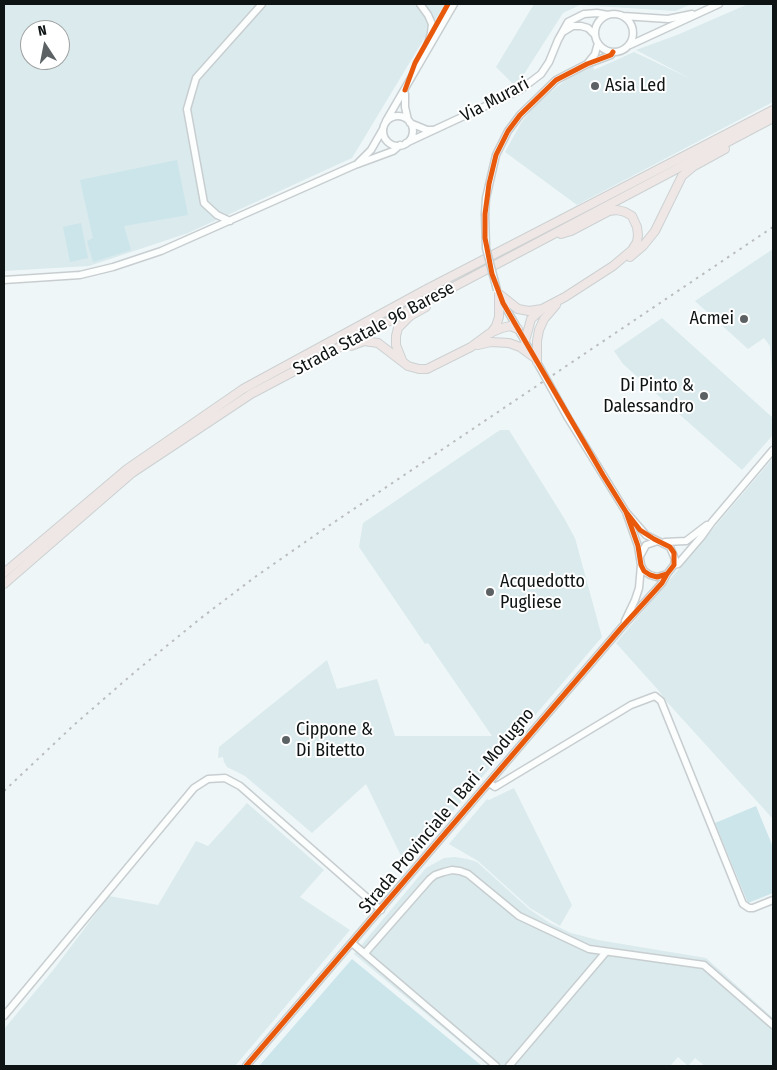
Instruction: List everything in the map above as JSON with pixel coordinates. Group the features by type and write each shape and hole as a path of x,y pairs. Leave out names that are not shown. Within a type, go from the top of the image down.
{"main road":[{"name":"Strada Statale 96 Barese","path":"4,573 127,469 243,389 427,289 773,110"},
{"name":"Strada Statale 96 Barese","path":"4,584 132,473 251,394 773,118"},
{"path":"525,341 531,319 542,309 636,253 648,241 660,223 677,184 686,172 734,144 745,133"},
{"path":"540,241 571,231 609,211 625,212 632,216 636,223 638,231 637,242 632,250 613,266"},
{"path":"403,362 397,349 396,341 396,333 400,325 418,311 448,295 481,272"},
{"path":"498,292 513,307 523,311 542,309"},
{"path":"490,333 496,326 499,317 498,292"},
{"path":"537,361 537,341 541,325 548,313 565,297"},
{"path":"286,376 364,341 382,344 403,362 412,367 427,369 471,347 490,333 506,326 518,329"},
{"path":"471,347 492,342 503,342 520,348 537,361"}],"street":[{"path":"230,221 217,215 204,203 187,109 196,78 262,4"},
{"path":"420,4 432,24 425,54"},
{"path":"425,54 454,4"},
{"path":"674,565 674,552 670,547 640,530 626,512 568,418 498,292 486,248 486,198 496,155 508,131 535,98 556,80 613,52 624,49 637,40 719,4"},
{"path":"595,36 598,23 608,15 618,14 622,16 668,19 701,12"},
{"name":"Via Murari","path":"4,280 80,275 114,267 161,251 392,150 520,90 541,74 549,62 568,22 579,15 591,13 608,15"},
{"path":"622,16 631,24 633,29 633,35 628,46"},
{"path":"562,33 573,26 588,28 595,36 598,44 607,51 613,52"},
{"path":"587,64 595,54 598,44"},
{"name":"Via Murari","path":"355,165 371,150 425,54"},
{"path":"383,129 383,135 392,144 403,144 412,133 405,107 405,90"},
{"path":"386,121 396,116 427,130 434,130"},
{"path":"626,512 644,571 650,575 657,576 667,574 674,565 678,564 773,450"},
{"path":"640,561 642,550 646,546 661,542 686,541 712,522"},
{"name":"Strada Provinciale 1 Bari - Modugno","path":"622,627 635,600 640,576 640,561"},
{"name":"Strada Provinciale 1 Bari - Modugno","path":"246,1066 622,627 662,583 667,574"},
{"path":"489,783 495,787 631,705 655,696 661,701 743,904 753,908 773,900"},
{"path":"4,1016 194,788 208,779 225,778 240,786 380,910"},
{"path":"365,954 430,879 452,870 468,874 519,916 589,949 704,965 773,1025"},
{"path":"352,943 496,1066"},
{"path":"509,1066 606,952"}],"shaded area":[{"path":"4,4 445,4 352,158 188,233 89,266 4,271"},
{"path":"534,4 692,4 675,11 580,5 563,13 515,86 496,67"},
{"path":"748,4 773,4 773,102 577,205 505,152 521,123 537,103 567,79 593,66 594,70 634,52 691,79 636,50 677,35"},
{"path":"177,160 188,215 124,226 131,250 93,262 87,241 93,238 80,180"},
{"path":"81,223 88,258 70,262 63,227"},
{"name":"Acmei","path":"773,249 773,382 770,346 764,338 748,349 695,301"},
{"name":"Di Pinto & Dalessandro","path":"662,318 773,418 773,435 742,470 623,364 614,351"},
{"name":"Acquedotto Pugliese","path":"500,430 509,430 575,538 602,637 406,866 366,784 312,833 245,776 227,767 223,757 218,758 219,747 327,660 337,689 377,679 395,736 492,736 428,643 425,644 359,547 363,523"},
{"path":"773,458 773,819 616,643"},
{"path":"514,788 572,905 560,926 530,908 478,861 449,844 487,799 489,800"},
{"path":"247,803 324,870 300,897 350,930 235,1066 4,1066 4,1029 54,969 109,896 158,905 196,841 208,846"},
{"path":"756,806 773,847 773,893 748,903 715,823"},
{"path":"455,857 477,862 529,909 550,923 571,933 598,940 706,958 773,1018 773,1066 705,1066 695,1058 688,1066 678,1057 670,1066 489,1066 354,954 426,868 444,858"},
{"path":"352,959 482,1066 261,1066"}],"railway":[{"path":"4,791 75,724 136,671 255,577 773,227"}],"cycle path":[{"path":"405,90 415,63 448,4"},
{"path":"613,52 611,55 587,64 556,80 520,115 508,131 496,155 489,184 485,214 485,238 492,274 503,303 603,475 626,512 640,530 670,547 674,553 674,565 667,574 657,577 644,571 641,565 638,546 626,512"},
{"path":"246,1066 622,627 662,583 667,574"}],"place":[{"name":"Asia Led","path":"595,86"},
{"name":"Acmei","path":"744,319"},
{"name":"Di Pinto & Dalessandro","path":"704,396"},
{"name":"Acquedotto Pugliese","path":"490,592"},
{"name":"Cippone & Di Bitetto","path":"286,740"}]}
